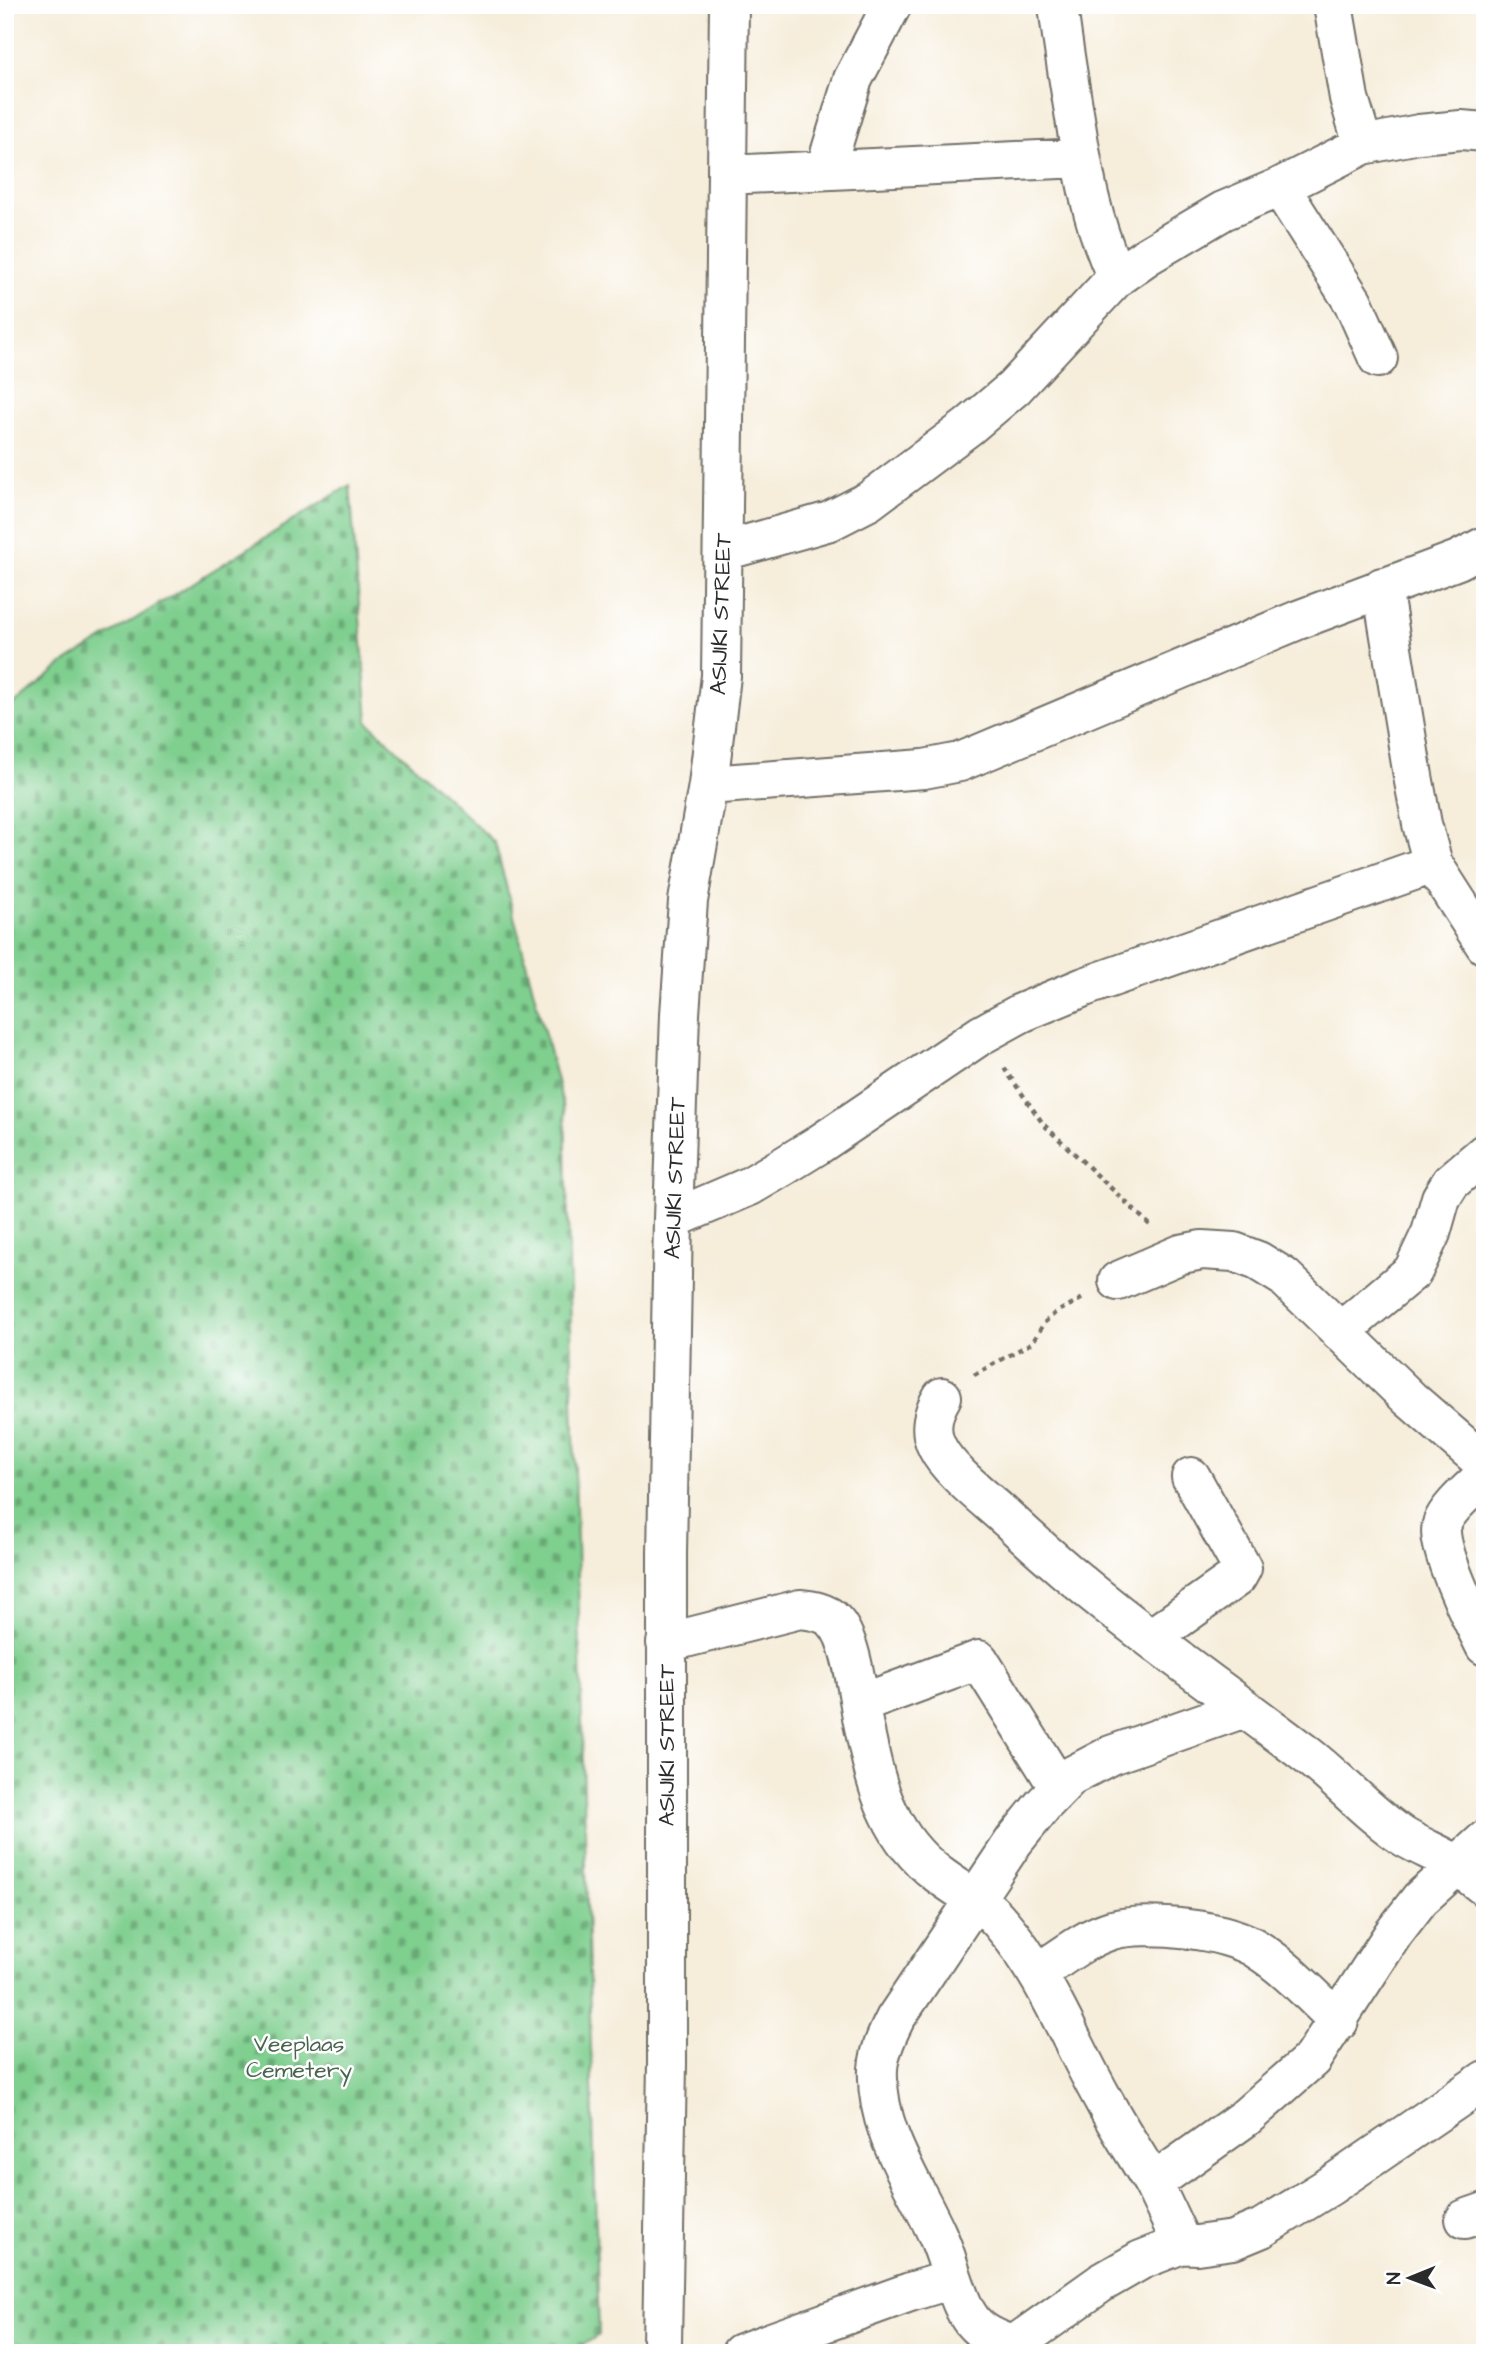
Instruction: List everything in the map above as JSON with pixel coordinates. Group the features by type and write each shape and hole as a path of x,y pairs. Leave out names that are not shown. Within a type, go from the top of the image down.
{"street":[{"name":"ASIJIKI STREET","path":"659,2353 662,2344 665,2268 667,2118 666,1643 673,1219 684,939 708,785 721,676 729,5"},
{"path":"825,170 853,79 892,5"},
{"path":"1059,5 1081,158 1097,231 1116,277"},
{"path":"1333,5 1349,98 1363,145"},
{"path":"724,551 831,521 869,501 1014,388 1116,277 1223,211 1280,187 1363,145 1419,134 1461,130 1485,132"},
{"path":"727,175 1081,158"},
{"path":"1280,187 1353,302 1378,358"},
{"path":"708,785 951,765 1382,587 1458,560 1485,546"},
{"path":"1382,587 1413,776 1433,864 1485,945"},
{"path":"673,1219 750,1186 807,1152 981,1035 1021,1013 1433,864"},
{"path":"1340,1332 1413,1271 1431,1233 1441,1198 1451,1182 1485,1153"},
{"path":"1118,1281 1181,1254 1202,1250 1234,1252 1258,1261 1284,1278 1410,1399 1485,1464"},
{"path":"942,1397 936,1408 932,1428 937,1448 950,1465 1024,1535 1242,1709 1304,1753 1379,1818 1470,1876"},
{"path":"1485,1475 1445,1517 1440,1533 1444,1552 1485,1646"},
{"path":"1151,1638 1237,1577 1242,1568 1191,1477"},
{"path":"666,1643 800,1609 817,1611 835,1621 855,1673 877,1779 887,1810 898,1831 923,1861 976,1898 1001,1922 1038,1973 1104,2102 1153,2183 1182,2244"},
{"path":"860,1704 979,1660 1059,1788"},
{"path":"1242,1709 1111,1755 1084,1768 1059,1788 1014,1841 895,2019 884,2042 878,2067 881,2108 896,2152 937,2233 965,2315 986,2334 1016,2349 1101,2283 1141,2260 1182,2244 1197,2245 1233,2240 1262,2228 1330,2186 1485,2080"},
{"path":"1153,2183 1246,2117 1312,2059 1393,1934 1420,1899 1470,1876 1485,1840"},
{"path":"1038,1973 1083,1943 1113,1930 1202,1930 1240,1939 1258,1949 1339,2021"},
{"path":"741,2353 899,2295 953,2279"}],"path":[{"path":"981,1035 1044,1125 1181,1254"},
{"path":"942,1397 959,1384 1033,1342 1044,1323 1055,1313 1118,1281"}],"green space":[{"name":"Veeplaas Cemetery","path":"350,485 368,722 495,843 565,1112 599,2335 570,2353 5,2353 5,712 63,664"}]}
